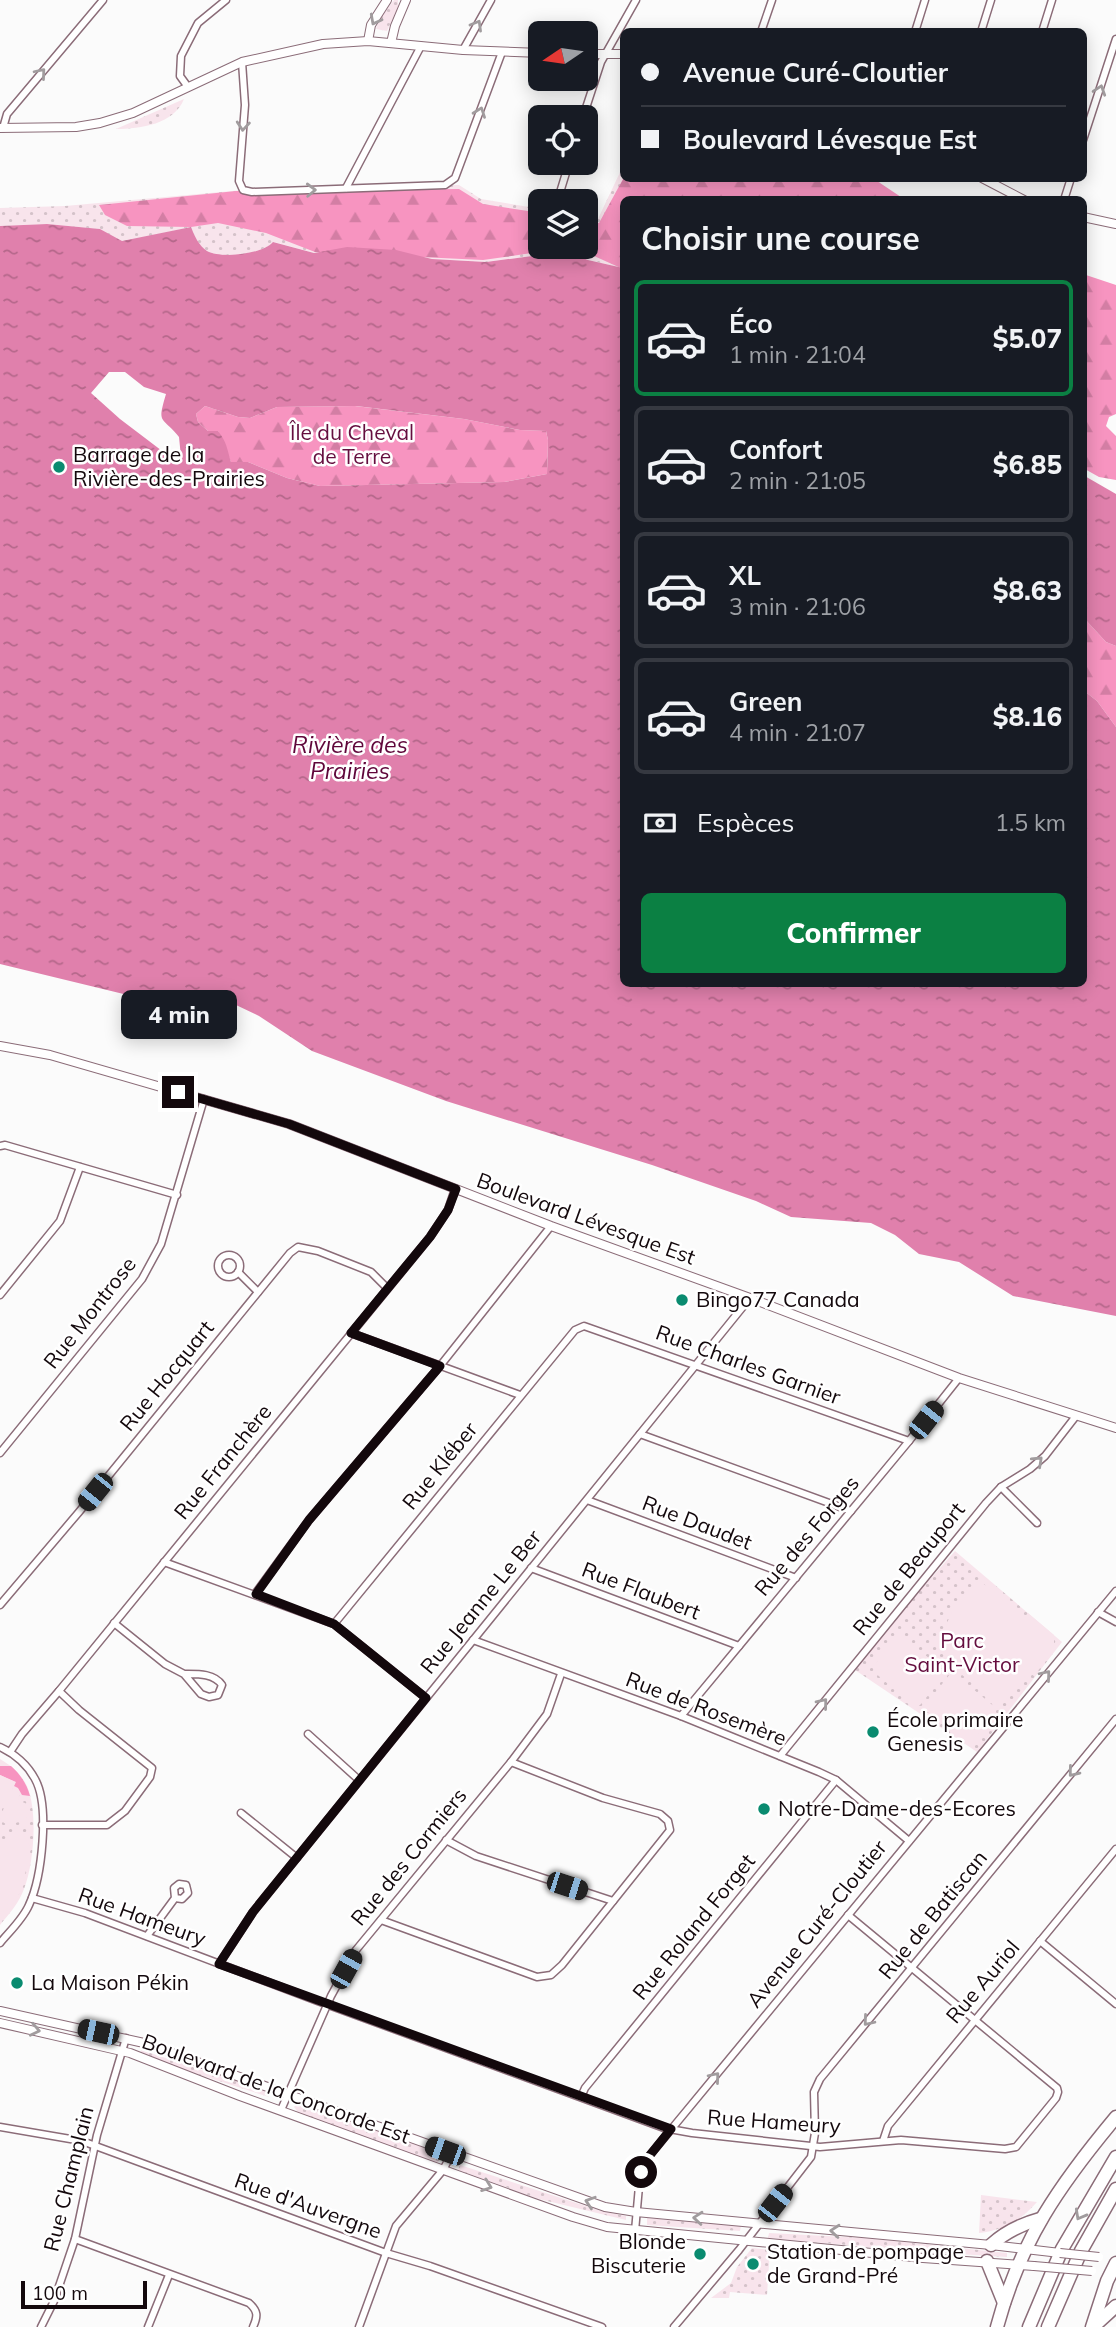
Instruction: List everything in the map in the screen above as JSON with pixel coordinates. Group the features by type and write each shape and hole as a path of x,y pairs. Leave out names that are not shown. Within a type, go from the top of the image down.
{"highway":[{"path":"997,2327 1017,2264 1040,2219 1065,2180 1116,2117"},
{"path":"1029,2327 1062,2249 1116,2157"},
{"path":"1048,2327 1078,2258 1116,2189"},
{"path":"991,2245 1001,2236 1025,2223 1040,2219"},
{"path":"987,2261 1004,2303"},
{"path":"1093,2327 1096,2310 1115,2267"},
{"path":"1093,2327 1116,2306"}],"street":[{"path":"103,0 7,114 1,128 89,125 133,113 242,62 310,46 368,41 463,50 528,52"},
{"path":"188,87 180,76 181,56 198,23 226,0"},
{"path":"368,41 371,25 387,0"},
{"path":"391,43 406,0"},
{"path":"463,50 491,0"},
{"path":"587,105 605,54 636,0"},
{"path":"762,28 772,0"},
{"path":"916,28 925,0"},
{"path":"982,28 991,0"},
{"path":"1043,28 1052,0"},
{"path":"1087,128 1116,39"},
{"path":"346,188 421,46"},
{"path":"242,62 245,105 239,181 243,190 252,192 445,185 451,183 458,172 502,52"},
{"path":"598,54 620,54"},
{"path":"995,182 1018,196"},
{"path":"1087,218 1116,223"},
{"name":"Boulevard Lévesque Est","path":"0,1046 50,1055 289,1124 551,1226 959,1378 1116,1428"},
{"name":"Rue Montrose","path":"0,1453 142,1279 161,1244 204,1099"},
{"path":"0,1146 5,1145 177,1195"},
{"path":"0,1295 60,1221 80,1167"},
{"name":"Rue Franchère","path":"10,1752 430,1237 448,1210 456,1189"},
{"path":"256,1594 309,1520 440,1366 551,1226"},
{"name":"Rue Hocquart","path":"0,1605 290,1253 298,1247 318,1251 371,1272 387,1288"},
{"path":"238,1272 258,1292"},
{"name":"Rue Jeanne Le Ber","path":"219,1964 253,1912 750,1298"},
{"name":"Rue Charles Garnier","path":"575,1330 584,1326 909,1441"},
{"name":"Rue Kléber","path":"334,1624 575,1330"},
{"path":"351,1333 520,1395"},
{"name":"Rue des Forges","path":"681,1716 959,1378"},
{"name":"Rue de Beauport","path":"780,1756 986,1503 1001,1487 1045,1456 1076,1416"},
{"path":"640,1434 851,1511"},
{"path":"1001,1487 1037,1524"},
{"name":"Rue Daudet","path":"587,1500 796,1578"},
{"path":"164,1562 334,1624 426,1698"},
{"name":"Rue Flaubert","path":"531,1568 739,1646"},
{"name":"Avenue Curé-Cloutier","path":"635,2231 643,2166 1116,1591"},
{"path":"1098,1612 1116,1622"},
{"path":"114,1623 165,1664 184,1674 201,1694 209,1697 218,1695 222,1685 218,1680 199,1674 184,1674"},
{"name":"Rue de Rosemère","path":"473,1640 681,1716 836,1780 909,1841"},
{"name":"Rue des Cormiers","path":"281,2110 327,2005 356,1950 547,1714 561,1674"},
{"path":"42,1825 107,1825 125,1811 150,1777 152,1768 59,1691"},
{"name":"Rue de Batiscan","path":"814,2146 814,2096 818,2082 1116,1719"},
{"path":"308,1734 359,1780"},
{"path":"0,1747 25,1764 36,1781 42,1800 40,1866 32,1898 0,1943"},
{"path":"381,1920 537,1977 551,1975 562,1965 670,1830 668,1821 660,1814 603,1798 510,1762"},
{"name":"Rue Roland Forget","path":"581,2097 585,2088 836,1780"},
{"path":"241,1813 297,1858"},
{"path":"446,1840 477,1856 613,1901"},
{"name":"Rue Auriol","path":"883,2141 888,2126 1116,1849"},
{"name":"Rue Hameury","path":"32,1898 85,1913 327,2005 671,2129 814,2146 901,2140 1013,2148 1056,2098 1058,2092 1050,2082 975,2020"},
{"path":"147,1936 174,1898"},
{"path":"848,1915 975,2020"},
{"path":"1040,1941 1116,2004"},
{"name":"Boulevard de la Concorde Est","path":"0,2011 126,2038 287,2093 590,2203 636,2212 1099,2257 1115,2267"},
{"name":"Boulevard de la Concorde Est","path":"0,2023 122,2051 584,2221 607,2227 923,2258 1092,2271 1115,2267"},
{"name":"Rue Champlain","path":"41,2327 54,2301 75,2239 94,2145 126,2038"},
{"name":"Rue d'Auvergne","path":"0,2127 82,2141 386,2253 602,2327"},
{"path":"674,2327 811,2157 814,2146"},
{"path":"359,2327 396,2226 443,2169 452,2153"},
{"path":"75,2239 249,2303 256,2309 257,2316 253,2327"},
{"path":"148,2327 169,2275"}],"green space":[{"path":"394,0 398,0 398,7 387,31 376,29 379,20"},
{"path":"184,99 173,114 156,123 116,129"},
{"path":"620,172 620,182 880,182 878,192 620,196 620,267 585,259 598,259 598,219"},
{"path":"621,182 878,182 900,196 620,196 620,268 598,258 598,223"},
{"path":"459,185 481,199 528,207 528,257 486,262 432,259 396,250 347,247 314,253 274,242 261,250 222,255 204,249 191,227 122,242 100,229 47,224 0,226 0,208 65,206 243,190"},
{"path":"459,189 483,204 528,211 528,254 483,260 315,252 266,233 218,223 191,227 127,226 105,215 99,205 236,191"},
{"path":"1087,275 1116,285 1116,414 1109,417 1106,426 1116,436 1116,480 1099,477 1087,470"},
{"name":"Île du Cheval de Terre","path":"205,406 238,417 250,418 277,407 355,406 464,419 520,430 546,431 547,474 504,482 320,486 287,478 248,462 231,462 218,431 208,431 198,422 196,414"},
{"path":"1087,621 1106,642 1116,646 1116,727 1097,701 1087,693"},
{"name":"Parc Saint-Victor","path":"955,1551 1062,1642 977,1752 852,1668"},
{"path":"979,1580 1024,1618 1028,1613 1054,1635 1054,1650 1034,1676 1029,1672 1000,1706 945,1661 944,1637 950,1616 962,1597"},
{"path":"902,1636 947,1673 920,1705 914,1706 874,1672 873,1666"},
{"path":"950,1674 955,1674 996,1708 996,1713 971,1743 966,1744 923,1708"},
{"path":"0,1759 16,1771 27,1786 34,1823 32,1852 24,1889 17,1904 0,1925"},
{"path":"0,1766 11,1766 14,1769 25,1783 30,1796 22,1795 14,1786 15,1782 0,1775"},
{"path":"0,1775 16,1782 12,1790 20,1793 18,1800 27,1804 28,1816 23,1821 7,1825 0,1820 4,1807 0,1805"},
{"path":"14,1834 23,1834 31,1848 21,1892 0,1918 0,1839 13,1840"},
{"path":"141,2050 270,2092 269,2097 175,2067"},
{"path":"298,2103 437,2152 441,2159 434,2162 298,2112 294,2107"},
{"path":"460,2165 601,2211 626,2216 626,2220 539,2199 458,2170"},
{"path":"981,2195 1037,2202 1011,2224 979,2233"},
{"path":"647,2218 741,2226 740,2231 647,2225"},
{"path":"769,2233 865,2238 1007,2253 1007,2257 768,2238"},
{"path":"752,2248 770,2250 767,2295 730,2292 729,2298 711,2298 731,2283 737,2267"}],"water":[{"name":"Rivière des Prairies","path":"47,224 100,229 122,241 191,227 204,249 222,255 261,250 273,242 314,253 347,247 396,250 432,259 486,262 528,257 528,259 585,259 620,267 620,987 1087,987 1087,693 1097,701 1116,727 1116,1316 1013,1296 959,1262 919,1254 895,1235 871,1223 791,1217 756,1201 652,1165 446,1101 312,1051 259,1016 236,1005 217,1003 166,1008 140,998 0,964 0,226","holes":["109,372 125,372 144,387 166,394 161,415 179,437 181,457 174,460 91,393","205,406 238,417 250,418 277,407 356,406 464,419 520,430 546,431 547,474 504,482 320,486 287,478 248,462 231,462 225,442 218,431 208,431 198,422 196,414"]},
{"path":"1087,477 1116,494 1116,646 1106,642 1087,621"}],"place":[{"name":"Barrage de la Rivière-des-Prairies","path":"59,467"},
{"name":"Bingo77 Canada","path":"682,1300"},
{"name":"École primaire Genesis","path":"873,1732"},
{"name":"Notre-Dame-des-Ecores","path":"764,1809"},
{"name":"La Maison Pékin","path":"17,1983"},
{"name":"Blonde Biscuterie","path":"700,2254"},
{"name":"Station de pompage de Grand-Pré","path":"753,2264"}],"route":[{"path":"178,1092 289,1124 456,1189 448,1210 430,1237 351,1333 440,1366 309,1520 256,1594 334,1624 426,1698 253,1912 219,1964 634,2118 671,2129 646,2160 641,2172"}]}
